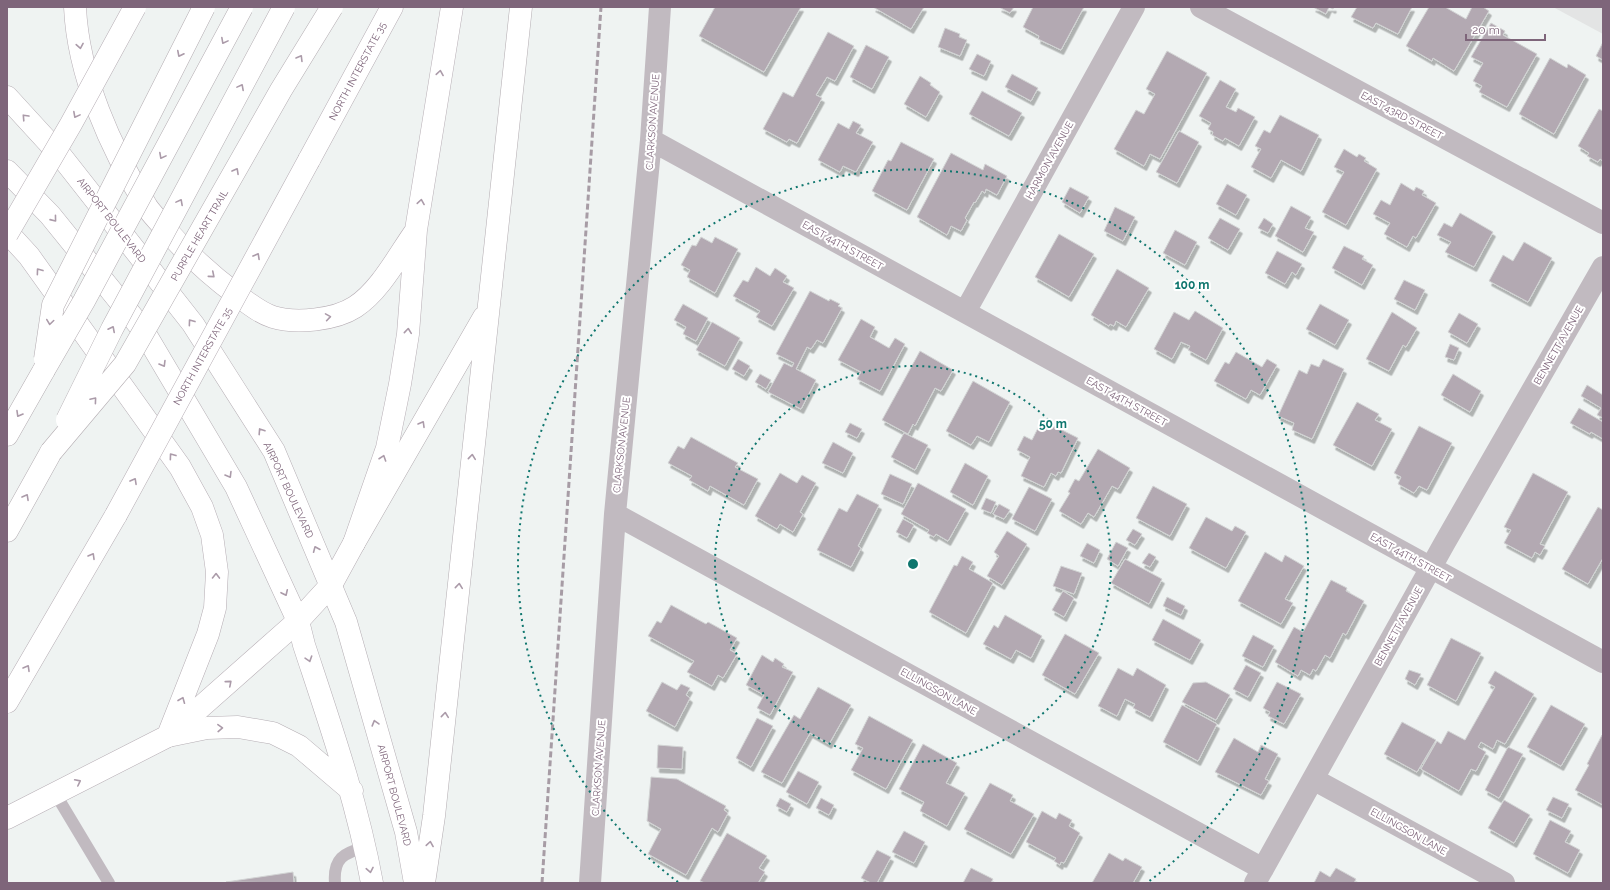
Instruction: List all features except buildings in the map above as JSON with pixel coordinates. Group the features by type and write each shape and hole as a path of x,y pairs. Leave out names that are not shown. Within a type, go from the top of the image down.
{"main road":[{"path":"75,7 80,48 94,101 119,156 148,208 177,243 211,275 255,308 273,317 298,321 333,316 355,307 377,288 416,230"},
{"path":"134,7 71,124 7,233 29,256 180,467 202,507 212,535 217,572 215,608 208,634 168,736"},
{"path":"44,370 53,305 204,7"},
{"path":"7,435 87,294 242,7"},
{"name":"PURPLE HEART TRAIL","path":"7,531 51,452 112,329 284,7"},
{"name":"PURPLE HEART TRAIL","path":"51,452 125,364 281,90 332,7"},
{"name":"NORTH INTERSTATE 35","path":"7,702 116,515 392,7"},
{"path":"354,543 387,448 400,384 408,334 416,230 452,7"},
{"path":"424,883 434,816 520,13"},
{"name":"AIRPORT BOULEVARD","path":"7,97 61,156 192,324 274,451 346,622 395,789 406,832 415,883"},
{"path":"7,171 50,215 143,330 236,487 298,621 304,645 352,791 372,883"},
{"path":"7,818 168,736 298,621 331,585 488,310"},
{"path":"168,736 207,728 238,727 273,733 299,746 352,791"}],"street":[{"name":"CLARKSON AVENUE","path":"590,883 615,514 651,140 660,7"},
{"name":"HARMON AVENUE","path":"965,312 1134,7"},
{"name":"EAST 43RD STREET","path":"1201,7 1603,223"},
{"name":"EAST 44TH STREET","path":"651,140 1603,662"},
{"name":"BENNETT AVENUE","path":"1259,876 1430,567 1603,267"},
{"name":"ELLINGSON LANE","path":"615,514 1259,876"},
{"name":"ELLINGSON LANE","path":"1313,779 1504,883"}],"lane":[{"path":"55,794 109,883"},
{"path":"335,883 334,872 339,860 347,852 365,846"}],"shaded area":[{"path":"1553,7 1603,7 1603,34"}],"railway":[{"path":"542,883 601,7"}]}
